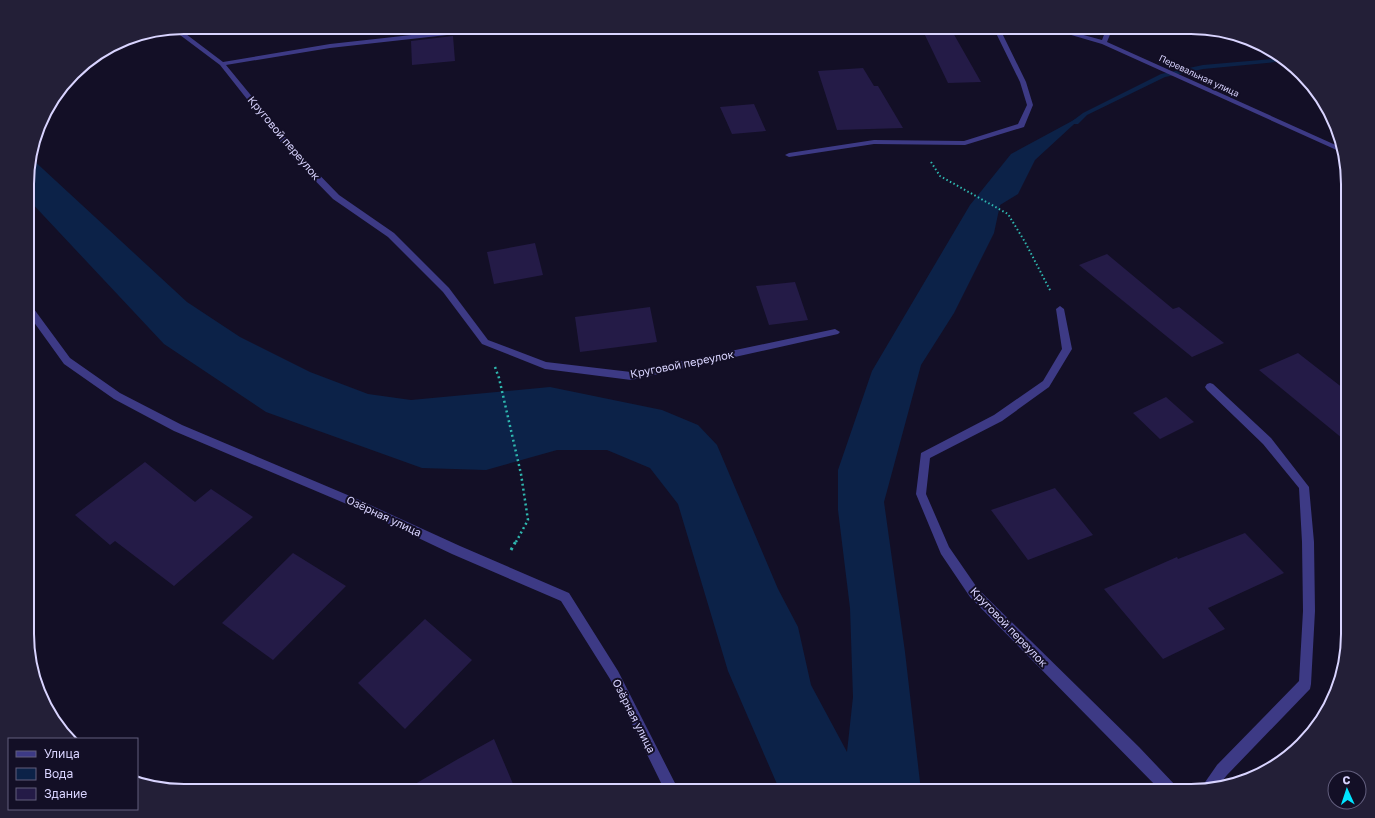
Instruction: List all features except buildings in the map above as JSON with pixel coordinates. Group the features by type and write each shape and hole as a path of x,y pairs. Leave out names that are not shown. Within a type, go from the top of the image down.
{"street":[{"path":"182,34 222,64 330,46 438,34"},
{"path":"788,156 841,146 874,142 923,144 965,143 1021,125 1030,105 1024,82 1000,34"},
{"name":"Перевальная улица","path":"1072,34 1104,43 1337,149"},
{"path":"1104,43 1107,34"},
{"name":"Круговой переулок","path":"222,64 298,158 336,197 391,235 446,290 485,342 545,365 631,376 835,332"},
{"name":"Круговой переулок","path":"1060,309 1067,349 1046,384 998,418 925,456 921,494 945,550 974,593 1164,784"},
{"name":"Озёрная улица","path":"34,316 67,361 117,396 178,428 353,502 456,550 565,597 614,675 668,784"},
{"path":"1210,387 1267,441 1304,487 1308,542 1310,611 1305,684 1222,770 1212,783"}],"path":[{"path":"923,144 931,162 940,176 1008,214 1025,242 1060,309"},
{"path":"499,378 521,474 528,520 500,568"}],"water":[{"path":"1085,114 1035,160 1018,194 1000,205 994,233 954,313 921,365 884,502 905,652 920,784 777,784 728,671 678,504 650,468 607,450 557,450 486,470 422,468 266,412 164,344 34,205 35,162 187,302 240,337 310,372 368,394 411,400 550,387 662,410 698,425 717,445 778,589 798,627 811,685 847,752 853,697 850,608 838,510 838,470 872,371 970,205 1011,154"}],"waterway":[{"path":"1075,122 1085,114 1163,75 1203,67 1276,61"}]}
